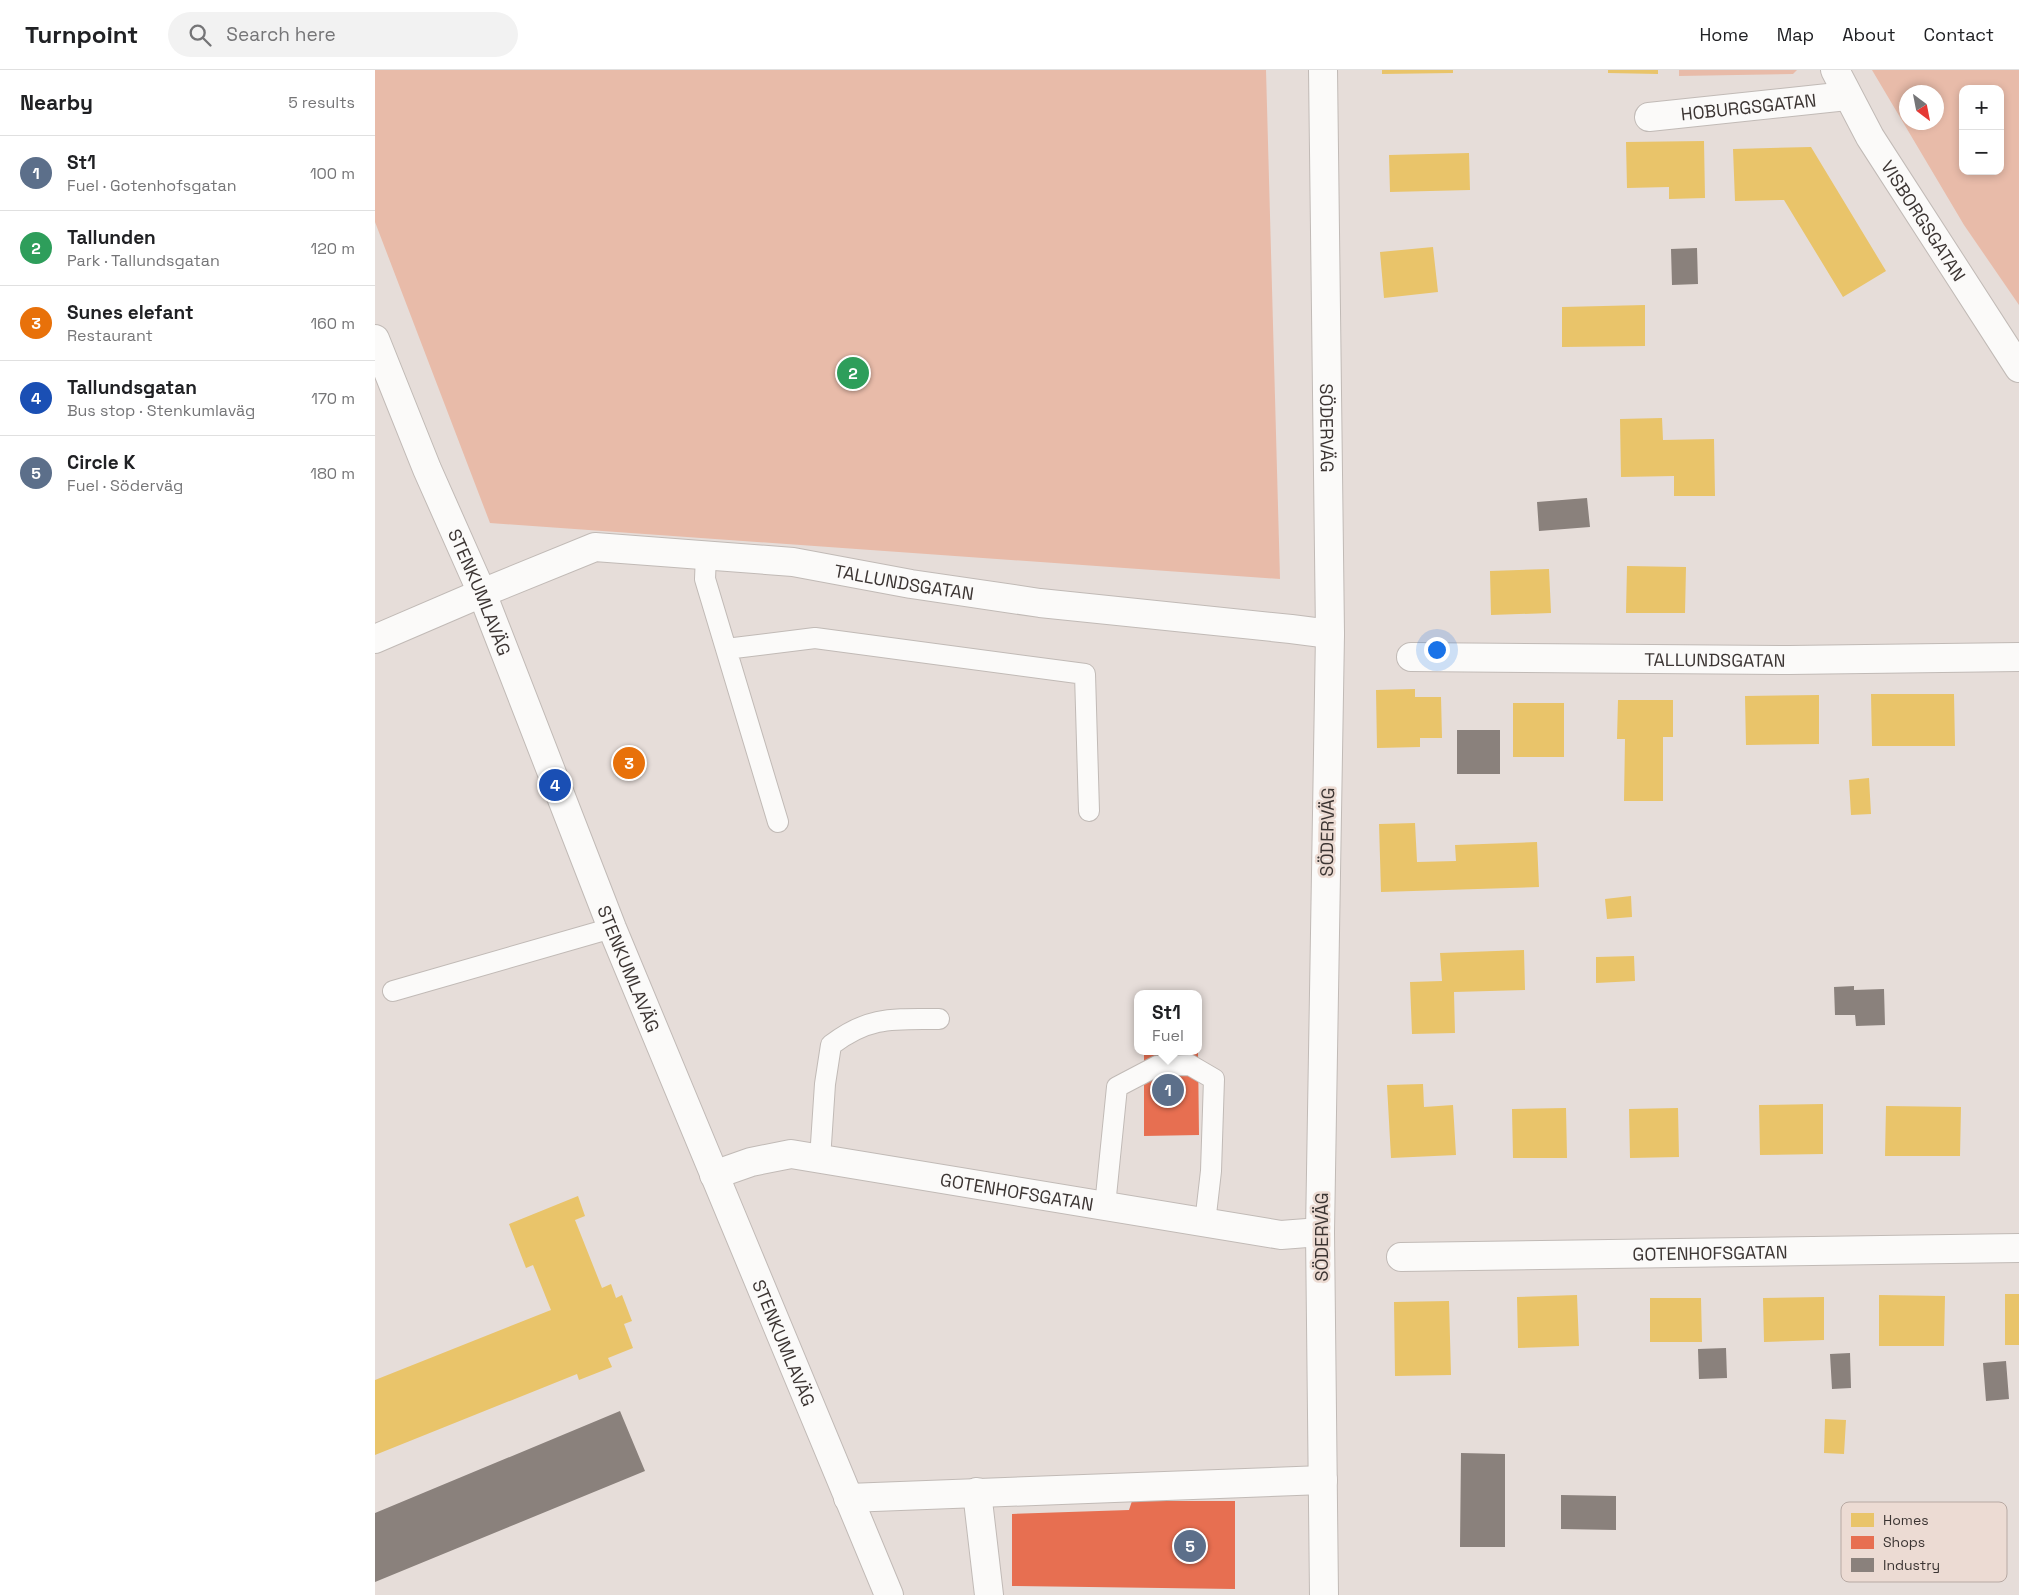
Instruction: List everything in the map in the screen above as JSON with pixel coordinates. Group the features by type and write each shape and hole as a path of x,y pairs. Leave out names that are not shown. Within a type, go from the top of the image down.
{"street":[{"name":"SÖDERVÄG","path":"1323,70 1330,634 1321,1232 1324,1595"},
{"name":"VISBORGSGATAN","path":"1835,70 1847,96 1871,137 2019,368"},
{"name":"HOBURGSGATAN","path":"1649,117 1847,96"},
{"name":"STENKUMLAVÄG","path":"375,339 427,469 482,593 612,928 889,1595"},
{"name":"TALLUNDSGATAN","path":"375,640 482,593 595,547 793,562 911,584 1040,603 1330,634"},
{"name":"TALLUNDSGATAN","path":"1411,657 1789,660 2019,657"},
{"name":"GOTENHOFSGATAN","path":"714,1175 751,1162 791,1154 1281,1235 1321,1232"},
{"name":"GOTENHOFSGATAN","path":"1401,1257 2019,1248"},
{"path":"848,1498 1323,1480"},
{"path":"977,1492 989,1595"}],"lane":[{"path":"706,555 705,579 778,822"},
{"path":"726,649 815,638 1085,674 1089,812"},
{"path":"393,992 612,928"},
{"path":"820,1159 825,1084 831,1045 848,1031 883,1020 939,1019"},
{"path":"1105,1206 1117,1087 1157,1066 1190,1065 1214,1079 1211,1171 1205,1223"}],"shaded area":[{"path":"375,70 1266,70 1280,579 490,523 375,222"},
{"path":"1679,70 1797,70 1793,74 1679,76"},
{"path":"1872,70 2019,70 2019,305 1964,225 1908,130 1944,130 1944,85 1899,85 1899,115"}],"building: Homes":[{"path":"1382,70 1453,70 1453,73 1382,74"},
{"path":"1608,70 1658,70 1658,74 1608,73"},
{"path":"1704,141 1705,198 1669,199 1669,187 1627,188 1626,142"},
{"path":"1811,147 1886,271 1843,297 1784,200 1735,201 1733,149"},
{"path":"1469,153 1470,190 1390,192 1389,155"},
{"path":"1433,247 1438,292 1384,298 1380,252"},
{"path":"1645,305 1645,346 1562,347 1562,307"},
{"path":"1662,418 1663,440 1714,439 1715,496 1674,496 1674,476 1621,477 1620,419"},
{"path":"1627,566 1686,567 1685,613 1626,613"},
{"path":"1549,569 1551,613 1491,615 1490,571"},
{"path":"1415,689 1415,697 1441,697 1442,738 1420,738 1420,747 1377,748 1376,690"},
{"path":"1871,694 1954,694 1955,746 1872,746"},
{"path":"1819,695 1819,744 1746,745 1745,696"},
{"path":"1618,700 1673,700 1673,737 1663,737 1663,801 1624,801 1625,739 1617,739"},
{"path":"1513,703 1564,703 1564,757 1513,757"},
{"path":"1869,778 1871,814 1851,815 1849,780"},
{"path":"1415,823 1417,862 1456,861 1455,845 1537,842 1539,887 1381,892 1379,824"},
{"path":"1631,896 1632,917 1607,919 1605,899"},
{"path":"1524,950 1525,990 1454,992 1455,1033 1412,1034 1410,982 1442,981 1440,953"},
{"path":"1634,956 1635,981 1596,983 1596,957"},
{"path":"1423,1084 1424,1107 1453,1105 1456,1155 1391,1158 1387,1085"},
{"path":"1823,1104 1823,1154 1760,1155 1759,1105"},
{"path":"1886,1106 1961,1107 1960,1156 1885,1156"},
{"path":"1566,1108 1567,1158 1513,1158 1512,1109"},
{"path":"1678,1108 1679,1157 1630,1158 1629,1109"},
{"path":"578,1196 585,1216 575,1220 602,1288 611,1284 616,1298 622,1295 632,1321 624,1324 633,1348 608,1358 612,1367 579,1380 577,1374 375,1455 375,1380 551,1310 533,1265 526,1268 509,1224"},
{"path":"2005,1294 2019,1294 2019,1345 2005,1345"},
{"path":"1577,1295 1579,1346 1518,1348 1517,1297"},
{"path":"1879,1295 1945,1296 1944,1346 1879,1346"},
{"path":"1824,1297 1824,1340 1764,1342 1763,1298"},
{"path":"1650,1298 1701,1298 1702,1342 1650,1342"},
{"path":"1449,1301 1451,1375 1395,1376 1394,1302"},
{"path":"1825,1419 1846,1420 1844,1454 1824,1453"}],"building: Shops":[{"path":"1144,1055 1198,1055 1199,1135 1144,1136"},
{"path":"1132,1501 1235,1501 1235,1589 1012,1586 1012,1514 1129,1510"}],"building: Industry":[{"path":"1697,248 1698,284 1672,285 1671,249"},
{"path":"1587,498 1590,527 1539,531 1537,502"},
{"path":"1457,730 1500,730 1500,774 1457,774"},
{"path":"1854,986 1854,990 1884,989 1885,1025 1856,1026 1855,1015 1835,1015 1834,987"},
{"path":"1726,1348 1727,1378 1699,1379 1698,1349"},
{"path":"1850,1353 1851,1388 1832,1389 1830,1354"},
{"path":"2006,1361 2009,1399 1986,1401 1983,1363"},
{"path":"620,1411 645,1471 375,1582 375,1513"},
{"path":"1461,1453 1505,1454 1505,1547 1460,1547"},
{"path":"1561,1495 1616,1496 1616,1530 1561,1529"}],"place":[{"name":"Tallunden","path":"853,373"},
{"name":"Sunes elefant","path":"629,763"},
{"name":"Tallundsgatan","path":"555,785"},
{"name":"St1","path":"1168,1090"},
{"name":"Circle K","path":"1190,1546"}]}
